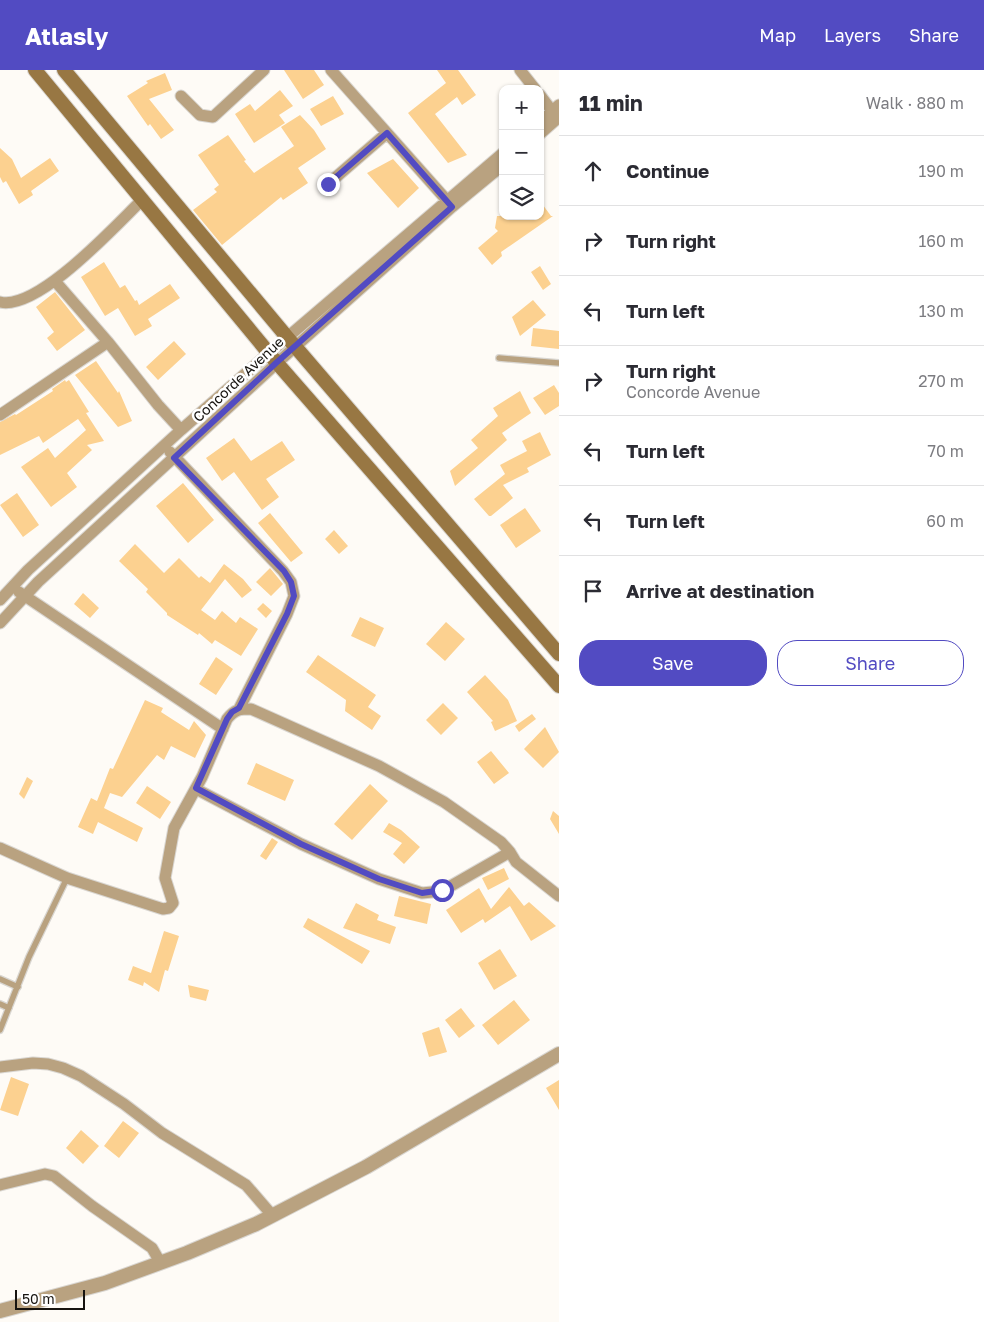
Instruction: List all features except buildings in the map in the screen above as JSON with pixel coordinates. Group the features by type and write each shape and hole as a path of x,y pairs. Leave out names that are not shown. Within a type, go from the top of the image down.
{"main road":[{"path":"35,70 272,358 559,686"},
{"path":"64,70 291,342 559,654"}],"street":[{"path":"181,96 200,115 213,117 264,70"},
{"path":"332,70 449,204"},
{"path":"520,70 532,85"},
{"path":"544,100 557,111"},
{"path":"544,119 557,111"},
{"path":"543,130 557,111"},
{"path":"328,184 387,133"},
{"name":"Concorde Avenue","path":"0,600 12,586 164,445 291,342 449,204 499,157"},
{"name":"Concorde Avenue","path":"449,204 499,168"},
{"path":"0,302 6,304 25,298 55,281 142,200"},
{"path":"55,281 181,430"},
{"path":"0,415 108,342"},
{"name":"Concorde Avenue","path":"0,623 24,597 174,458 272,358"},
{"path":"0,848 67,878 163,909 169,908 173,903 165,878 174,828 196,788 232,712 239,708 287,614 294,596 291,582 284,571 174,458 164,445"},
{"path":"12,586 24,597 223,729"},
{"path":"239,708 252,709 379,766 444,802 501,842 516,862 559,896"},
{"path":"196,788 301,844 379,879 422,893 442,890 510,852"},
{"path":"0,1310 105,1283 247,1228 366,1167 559,1054"},
{"path":"0,1067 32,1063 48,1064 64,1068 81,1076 124,1104 162,1133 246,1185 272,1215"},
{"path":"0,1185 45,1174 54,1176 92,1206 152,1248 160,1262"}],"lane":[{"path":"499,358 559,364"},
{"path":"0,1028 29,957 67,878"},
{"path":"0,979 18,987"},
{"path":"0,1004 9,1008"}],"route":[{"path":"328,184 387,133 452,207 276,363 174,458 284,571 291,582 294,596 287,614 239,708 232,712 227,719 196,788 301,844 379,879 422,893 442,890"}]}
